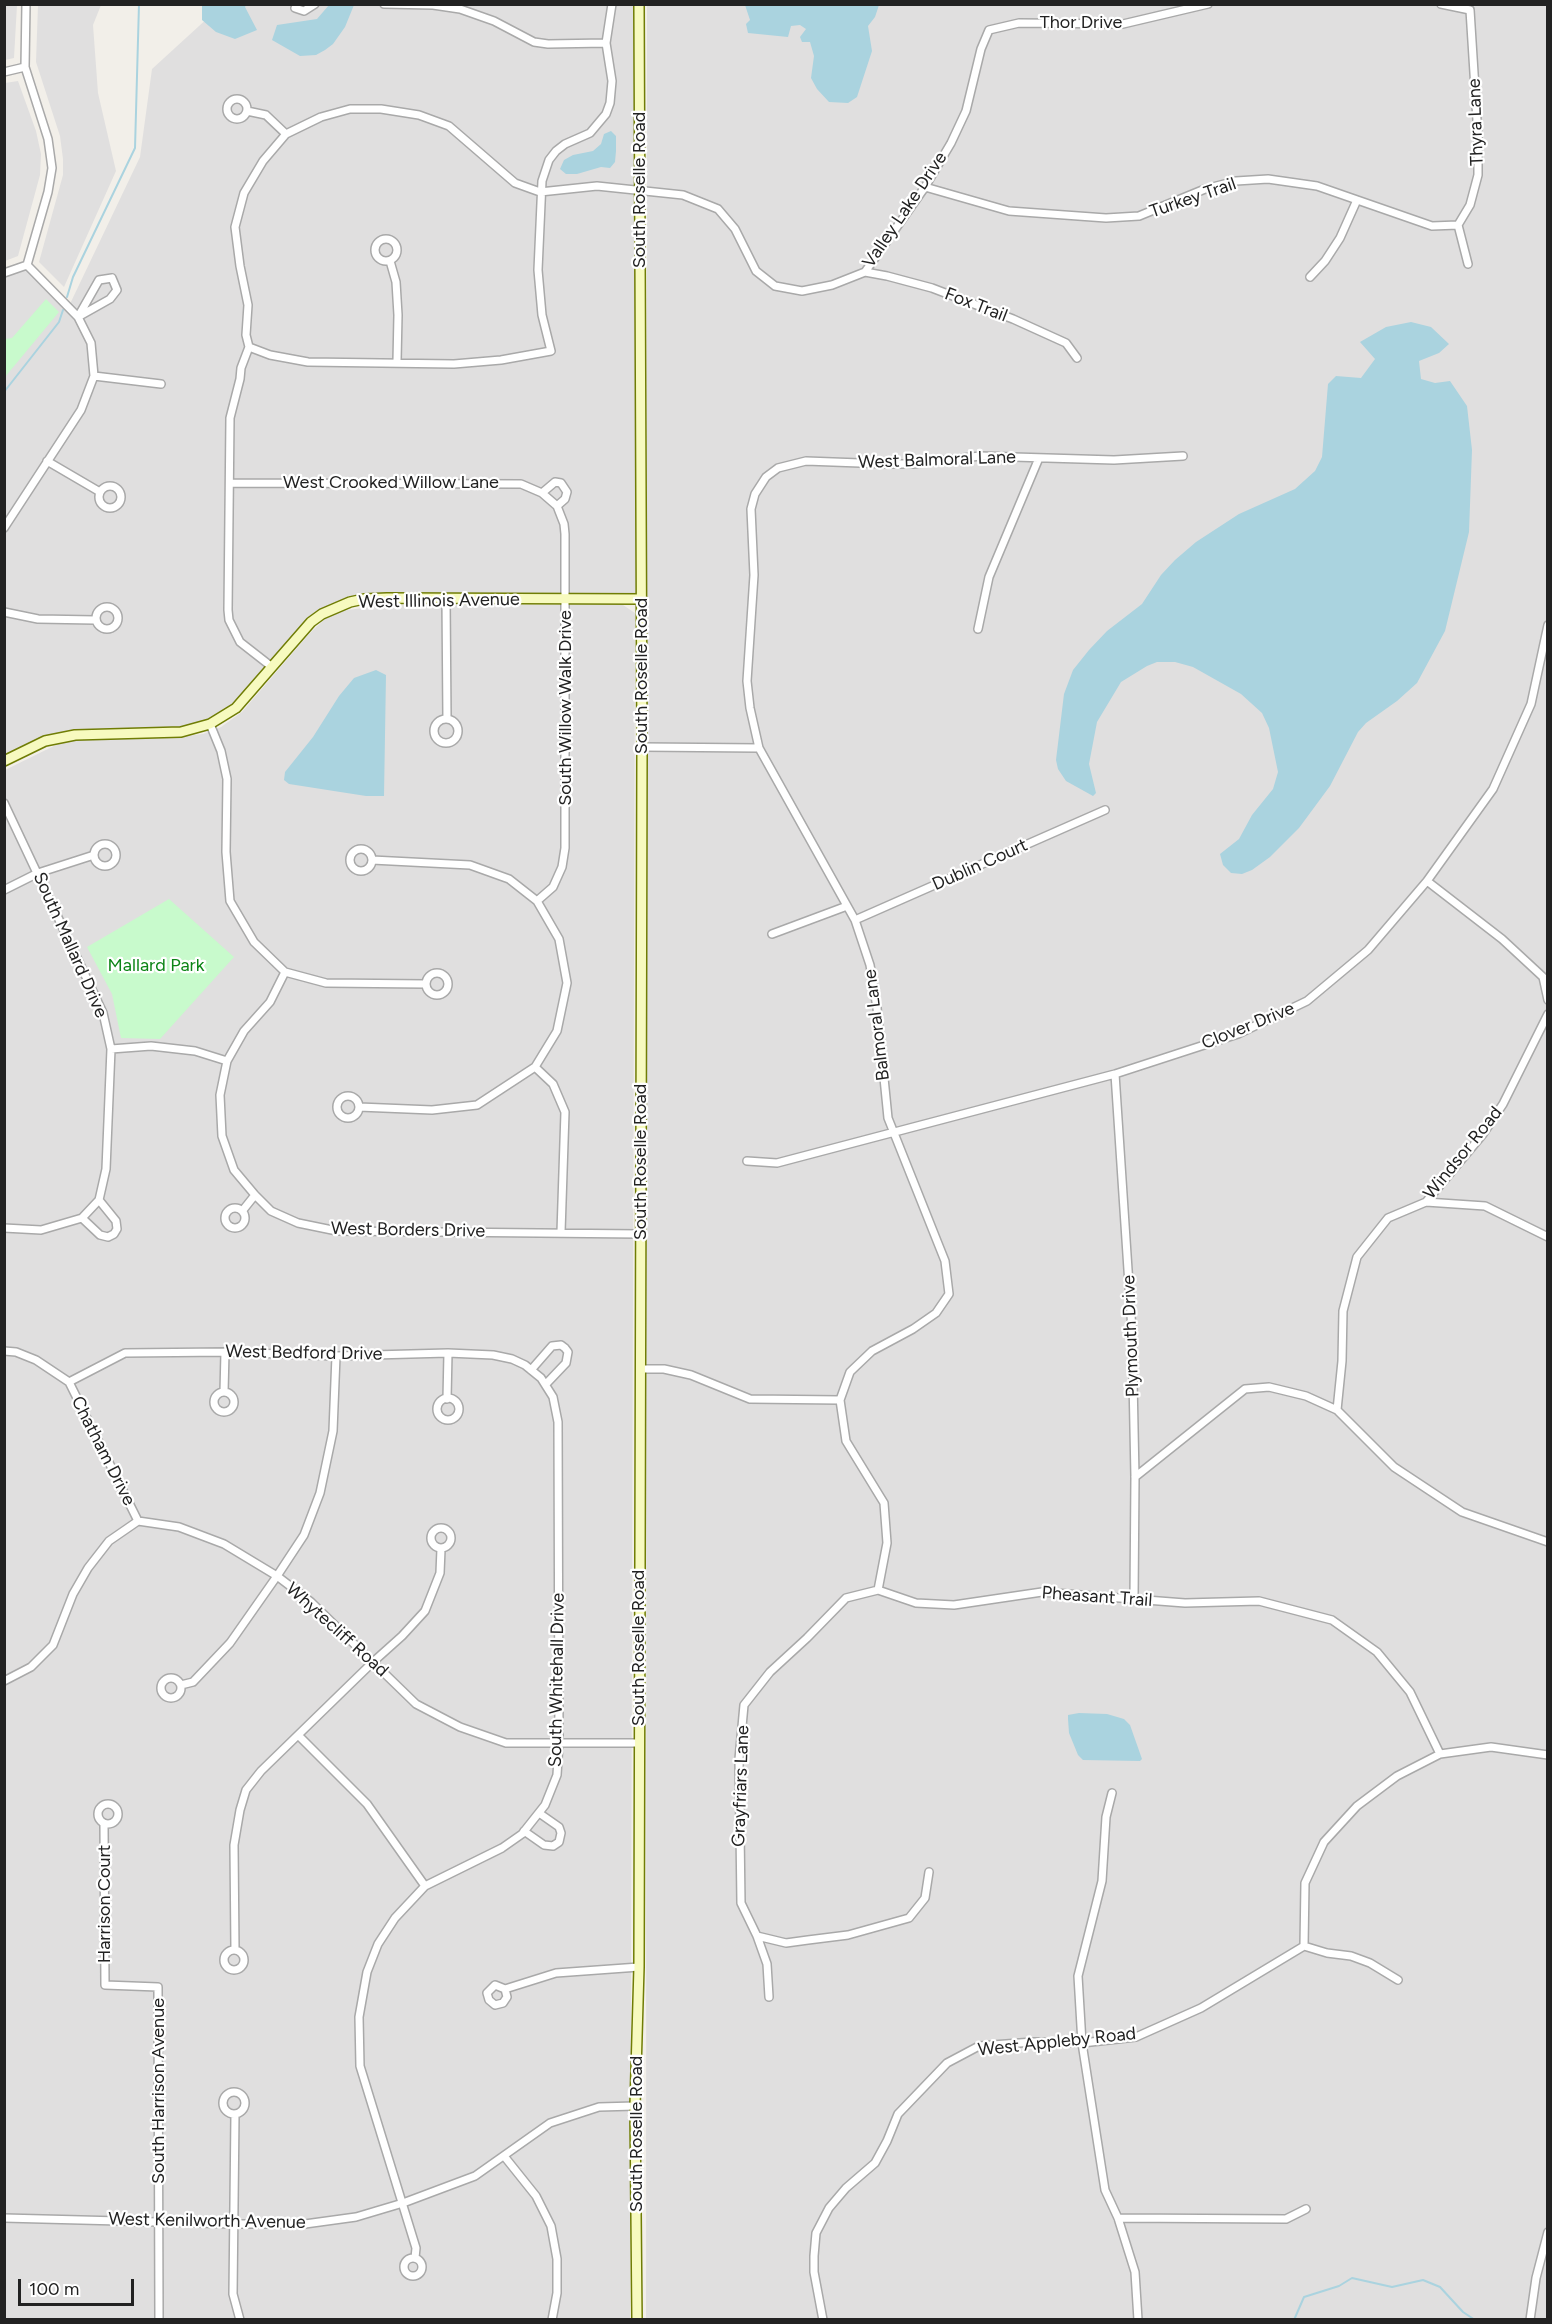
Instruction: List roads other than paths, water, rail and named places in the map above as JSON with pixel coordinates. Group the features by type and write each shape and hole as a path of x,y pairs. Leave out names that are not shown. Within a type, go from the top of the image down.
{"main road":[{"name":"South Roselle Road","path":"637,2319 642,747 639,4"},
{"name":"West Illinois Avenue","path":"4,761 45,741 75,735 181,732 210,724 236,708 311,622 336,607 364,599 642,599"}],"street":[{"path":"26,4 25,68 48,139 52,168 48,192 27,265"},
{"path":"295,8 304,11 315,4"},
{"path":"384,4 433,5 460,9 494,21 534,42 548,44 606,43"},
{"path":"249,347 270,356 308,362 397,361 454,364 501,360 551,351 542,315 538,270 540,192 545,170 556,151 565,144 590,133 606,114 610,103 612,81 606,43 612,4"},
{"name":"Thor Drive","path":"989,30 1019,23 1123,24 1208,4"},
{"name":"Thyra Lane","path":"1441,4 1470,10 1479,136 1478,175 1470,205 1458,225"},
{"name":"Valley Lake Drive","path":"540,192 597,186 683,195 718,209 735,229 756,271 775,286 802,291 832,285 865,272 925,187 966,111 981,49 989,30"},
{"path":"4,72 25,68"},
{"path":"272,667 240,642 229,620 230,418 241,368 249,347 246,335 249,305 240,266 235,227 244,193 263,161 286,135 321,117 350,109 381,109 419,115 449,126 515,183 540,192"},
{"path":"247,111 266,115 286,135"},
{"name":"Turkey Trail","path":"925,187 1009,211 1106,218 1139,216 1205,189 1236,181 1268,179 1317,186 1432,226 1458,225"},
{"path":"1310,277 1325,261 1340,238 1357,200"},
{"path":"1458,225 1468,264"},
{"path":"390,261 396,282 397,361"},
{"path":"4,273 27,265"},
{"path":"4,528 81,410 94,376 91,343 78,317 27,265"},
{"name":"Fox Trail","path":"865,272 932,288 1013,319 1066,343 1077,357"},
{"path":"112,278 117,290 110,299 78,317 99,280 112,278"},
{"path":"94,376 161,384"},
{"name":"West Balmoral Lane","path":"766,477 790,463 806,461 913,464 980,456 1114,460 1183,456"},
{"path":"978,629 989,577 1039,458"},
{"path":"47,461 100,492"},
{"name":"Balmoral Lane","path":"766,477 755,494 751,509 754,575 747,658 750,708 759,748 855,921 870,965 877,1008 888,1118 945,1261 949,1294 936,1313 913,1329 872,1351 850,1372 840,1400"},
{"name":"South Willow Walk Drive","path":"537,901 553,887 565,857 565,534 557,506 545,495 555,482 561,483 567,492 565,499 557,506"},
{"name":"West Crooked Willow Lane","path":"230,483 521,484 545,495"},
{"path":"446,599 447,719"},
{"path":"4,612 38,619 95,620"},
{"name":"Clover Drive","path":"747,1161 777,1163 1115,1074 1238,1034 1307,1001 1368,950 1427,881 1493,789 1531,704 1548,625"},
{"path":"210,724 221,751 227,779 226,852 230,901 254,942 285,972 326,983 426,984"},
{"path":"642,747 759,748"},
{"name":"South Mallard Drive","path":"4,803 103,1013 111,1048 106,1169 99,1200"},
{"name":"Dublin Court","path":"855,921 1105,810"},
{"path":"4,890 38,873 94,855"},
{"path":"359,1107 432,1110 477,1106 535,1067 557,1031 567,983 559,939 537,901 509,879 470,864 372,860"},
{"path":"1427,881 1502,939 1543,977 1548,1000"},
{"path":"772,934 847,906"},
{"name":"West Borders Drive","path":"285,972 270,1002 244,1031 227,1061 220,1095 222,1136 234,1170 255,1196 271,1211 298,1223 337,1231 640,1234"},
{"name":"Windsor Road","path":"1337,1410 1342,1361 1343,1311 1357,1257 1388,1218 1426,1202 1483,1134 1503,1104 1548,1014"},
{"path":"111,1048 152,1046 195,1051 227,1061"},
{"path":"535,1067 553,1084 565,1112 561,1232"},
{"name":"Plymouth Drive","path":"1115,1074 1132,1330 1135,1477 1134,1599"},
{"path":"243,1210 255,1196"},
{"path":"4,1228 41,1230 82,1218 99,1200 116,1221 117,1229 108,1237 100,1235 82,1218"},
{"path":"1426,1202 1485,1206 1548,1237"},
{"path":"531,1370 552,1346 561,1345 565,1348 568,1352 566,1363 543,1381"},
{"name":"Chatham Drive","path":"4,1352 16,1352 36,1360 69,1382 138,1521"},
{"path":"224,1392 225,1352"},
{"name":"West Bedford Drive","path":"69,1382 125,1353 225,1352 336,1356 448,1353 503,1356 525,1365 543,1381"},
{"path":"447,1399 448,1353"},
{"path":"181,1685 193,1682 230,1643 303,1534 320,1493 333,1431 336,1356"},
{"path":"640,1369 664,1369 691,1375 750,1399 840,1400 846,1441 884,1503 887,1543 878,1590"},
{"name":"South Whitehall Drive","path":"415,2258 417,2248 360,2066 359,2017 367,1972 378,1944 395,1917 425,1886 502,1848 524,1831 539,1813 552,1790 559,1743 558,1422 553,1397 543,1381"},
{"path":"1135,1477 1245,1389 1269,1387 1306,1396 1337,1410 1394,1467 1462,1512 1548,1542"},
{"path":"4,1681 31,1667 53,1645 73,1594 88,1568 109,1541 138,1521"},
{"name":"Whytecliff Road","path":"138,1521 179,1527 224,1544 277,1576 312,1602 417,1704 460,1727 506,1743 639,1743"},
{"path":"235,1950 234,1845 246,1790 261,1771 402,1636 425,1611 441,1573 441,1549"},
{"name":"Pheasant Trail","path":"878,1590 916,1603 954,1605 1041,1592 1185,1603 1258,1601 1332,1620 1377,1652 1410,1692 1440,1754"},
{"name":"Grayfriars Lane","path":"769,1997 767,1964 741,1903 739,1759 744,1705 770,1672 846,1598 878,1590"},
{"path":"298,1735 367,1804 425,1886"},
{"path":"1398,1980 1370,1963 1351,1956 1327,1953 1304,1946 1305,1883 1324,1842 1357,1806 1372,1794 1397,1776 1440,1754 1491,1747 1548,1755"},
{"path":"1112,1792 1106,1817 1102,1881 1078,1976 1082,2043 1105,2190 1118,2218 1135,2272 1138,2319"},
{"path":"524,1831 544,1845 554,1846 559,1842 561,1833 559,1827 539,1813"},
{"name":"Harrison Court","path":"104,1824 105,1985"},
{"path":"757,1936 786,1942 808,1940 848,1935 909,1918 925,1898 929,1872"},
{"name":"West Appleby Road","path":"823,2319 814,2272 816,2233 829,2208 846,2188 874,2163 887,2141 898,2114 947,2063 978,2046 1033,2042 1082,2043 1136,2037 1201,2008 1304,1946"},
{"path":"506,1989 556,1973 639,1967"},
{"name":"South Harrison Avenue","path":"105,1985 158,1987 159,2319"},
{"name":"West Kenilworth Avenue","path":"4,2218 305,2224 356,2217 403,2203 475,2176 550,2123 599,2107 636,2106"},
{"path":"235,2114 233,2294 240,2319"},
{"path":"504,2156 536,2196 551,2226 557,2259 557,2293 552,2319"},
{"path":"1118,2218 1286,2219 1306,2209"},
{"path":"1530,2319 1536,2278 1548,2232"}],"water":[{"path":"202,5 246,5 257,30 235,39 216,32 202,20"},
{"path":"329,5 354,5 345,27 333,44 325,50 316,55 300,56 272,40 277,25 317,19"},
{"path":"745,5 879,5 875,17 868,26 872,51 857,97 848,103 829,102 811,78 814,56 810,42 802,42 800,37 806,29 800,25 791,26 788,37 748,33 746,24 750,20"},
{"path":"611,131 616,136 616,151 615,162 610,168 601,167 577,174 566,174 560,169 564,160 573,155 593,151 601,144 604,134"},
{"path":"1411,322 1431,327 1449,344 1439,353 1419,361 1421,379 1435,383 1450,381 1467,406 1472,450 1469,532 1445,631 1417,683 1397,701 1366,723 1358,732 1330,786 1299,828 1270,857 1252,870 1242,874 1231,873 1223,865 1220,854 1239,839 1252,815 1273,789 1278,772 1269,728 1262,713 1241,694 1193,667 1175,662 1157,662 1147,666 1121,682 1097,722 1089,764 1096,793 1093,796 1066,781 1058,769 1056,760 1064,694 1073,670 1089,650 1107,631 1142,604 1161,575 1175,560 1196,542 1239,514 1295,489 1315,471 1322,457 1328,384 1336,376 1361,378 1375,359 1360,342 1386,327"},
{"path":"376,670 386,675 384,796 366,796 289,784 284,780 285,772 313,737 339,696 354,678"},
{"path":"1107,1714 1124,1719 1130,1725 1142,1759 1140,1761 1083,1760 1078,1755 1069,1733 1068,1715"}],"waterway":[{"path":"67,297 73,277 135,148 139,4"},
{"path":"4,392 59,322 63,310"},
{"path":"1294,2320 1304,2297 1339,2286 1352,2278 1392,2287 1423,2280 1440,2287 1463,2312 1475,2320"}],"park label":[{"name":"Mallard Park","path":"156,966"}]}
